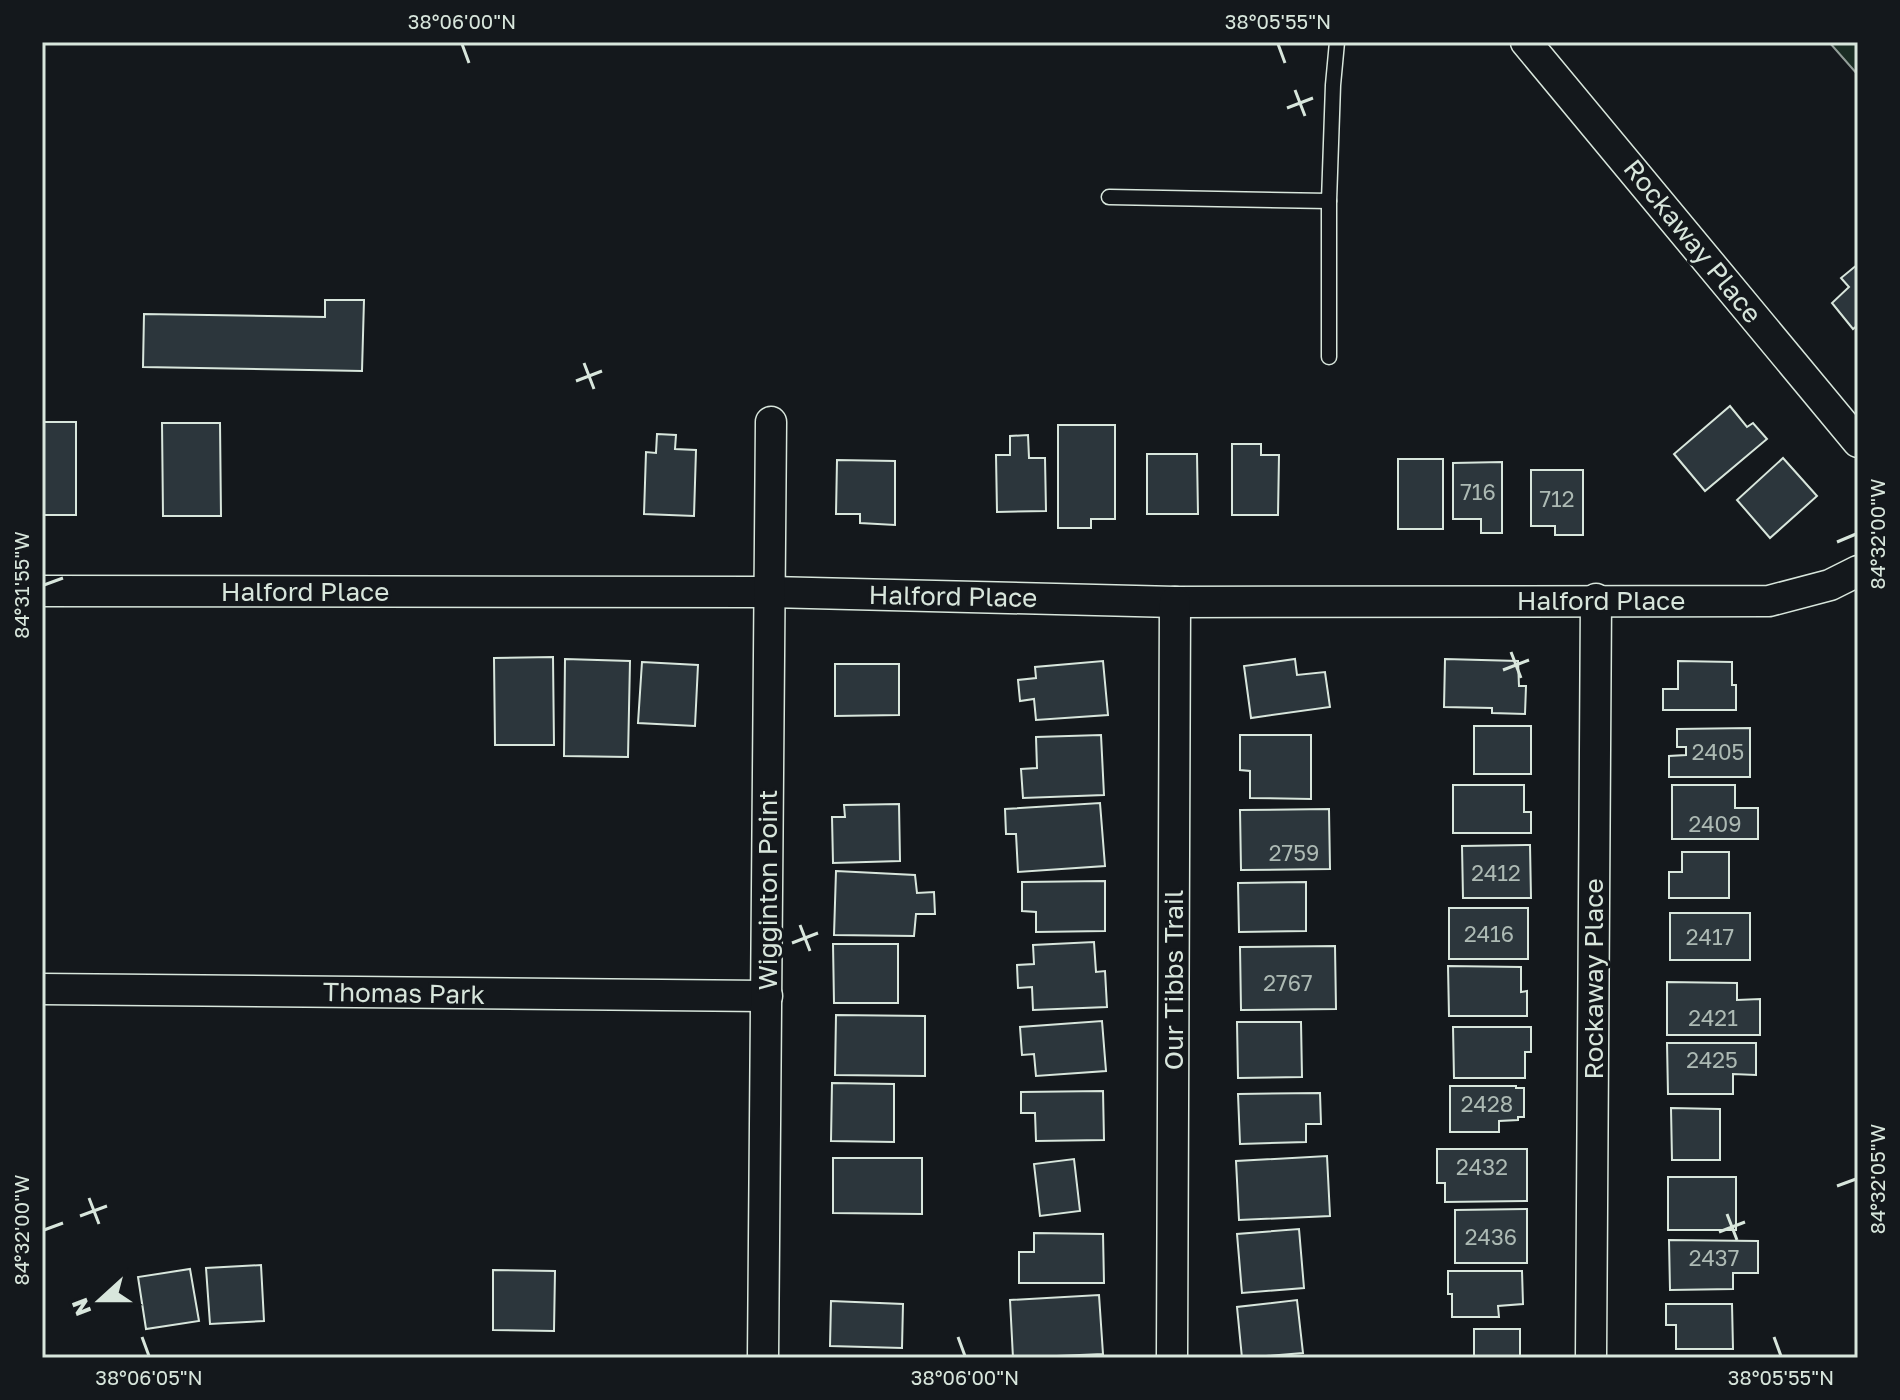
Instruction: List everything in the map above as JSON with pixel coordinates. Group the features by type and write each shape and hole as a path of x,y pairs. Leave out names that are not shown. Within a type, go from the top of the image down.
{"street":[{"name":"Rockaway Place","path":"1526,42 1858,442"},
{"name":"Wigginton Point","path":"763,1358 771,422"},
{"name":"Halford Place","path":"42,591 770,592 1175,602 1769,601 1830,585 1858,571"},
{"name":"Rockaway Place","path":"1591,1358 1596,599"},
{"name":"Our Tibbs Trail","path":"1172,1358 1175,602"},
{"name":"Thomas Park","path":"42,989 767,996"}],"lane":[{"path":"1329,357 1329,201 1337,42"},
{"path":"1109,197 1329,201"}],"green space":[{"path":"1829,42 1858,42 1858,75"}],"building":[{"path":"1858,264 1858,325 1853,329 1832,303 1849,287 1841,278"},
{"path":"325,300 364,300 362,371 143,367 144,314 325,317"},
{"path":"1730,406 1747,427 1753,423 1767,439 1705,491 1674,454"},
{"path":"42,422 76,422 76,515 42,515"},
{"path":"162,423 220,423 221,516 163,516"},
{"path":"1058,425 1115,425 1115,519 1091,519 1091,528 1058,528"},
{"path":"657,434 676,435 675,449 696,450 694,516 644,514 646,452 656,453"},
{"path":"1028,435 1029,458 1045,458 1046,511 997,512 996,455 1010,455 1010,436"},
{"path":"1232,444 1261,444 1261,455 1279,455 1278,515 1232,515"},
{"path":"1147,454 1197,454 1198,514 1147,514"},
{"path":"1783,458 1817,496 1770,538 1737,500"},
{"path":"1398,459 1443,459 1443,529 1398,529"},
{"path":"837,460 895,461 895,525 860,523 860,514 836,514"},
{"path":"1502,462 1502,533 1481,533 1481,519 1453,519 1453,463"},
{"path":"1531,470 1583,470 1583,535 1555,535 1555,526 1531,526"},
{"path":"553,657 554,745 495,745 494,658"},
{"path":"565,659 630,661 628,757 564,756"},
{"path":"1295,659 1297,675 1325,672 1330,707 1251,718 1244,666"},
{"path":"1445,659 1518,661 1519,686 1526,686 1525,714 1492,713 1492,708 1444,707"},
{"path":"1103,661 1108,715 1036,720 1034,699 1020,701 1018,680 1036,678 1035,667"},
{"path":"1678,661 1732,662 1736,710 1663,710 1663,689 1678,689"},
{"path":"642,662 698,665 695,726 638,723"},
{"path":"835,664 899,664 899,715 835,716"},
{"path":"1474,726 1531,726 1531,774 1474,774"},
{"path":"1750,728 1750,777 1669,777 1669,756 1686,755 1686,747 1677,747 1677,729"},
{"path":"1101,735 1104,795 1023,798 1021,769 1037,768 1036,737"},
{"path":"1240,735 1311,735 1311,799 1250,798 1250,771 1240,770"},
{"path":"1453,785 1524,785 1524,812 1531,812 1531,833 1453,833"},
{"path":"1672,785 1735,785 1735,808 1758,808 1758,839 1672,839"},
{"path":"1100,803 1105,866 1018,872 1016,834 1006,834 1005,809"},
{"path":"899,804 900,861 833,863 832,817 845,817 844,805"},
{"path":"1329,809 1330,869 1241,870 1240,810"},
{"path":"1530,845 1531,898 1463,898 1462,846"},
{"path":"1682,852 1729,852 1729,898 1669,898 1669,872 1682,872"},
{"path":"836,871 915,875 917,893 934,892 935,914 916,914 914,936 834,935"},
{"path":"1105,881 1105,931 1036,932 1036,912 1022,911 1022,882"},
{"path":"1306,882 1306,931 1239,932 1238,883"},
{"path":"1449,908 1528,908 1528,959 1449,959"},
{"path":"1670,913 1750,913 1750,960 1670,960"},
{"path":"1094,942 1096,972 1105,971 1107,1007 1033,1010 1032,987 1018,988 1017,965 1034,964 1033,945"},
{"path":"833,944 898,944 898,1003 834,1003"},
{"path":"1335,946 1336,1009 1241,1010 1240,947"},
{"path":"1448,966 1521,967 1521,992 1527,991 1527,1016 1449,1016"},
{"path":"1667,982 1737,983 1737,1000 1760,999 1760,1035 1667,1035"},
{"path":"836,1015 925,1016 925,1076 835,1075"},
{"path":"1102,1021 1106,1071 1036,1076 1034,1054 1022,1055 1020,1027"},
{"path":"1237,1022 1301,1022 1302,1077 1238,1078"},
{"path":"1453,1027 1531,1027 1531,1052 1525,1052 1525,1078 1454,1078"},
{"path":"1667,1043 1756,1043 1756,1075 1733,1074 1733,1094 1668,1094"},
{"path":"832,1083 894,1084 894,1142 831,1141"},
{"path":"1450,1086 1524,1088 1524,1117 1499,1121 1499,1132 1450,1132"},
{"path":"1103,1091 1104,1140 1036,1141 1035,1113 1021,1113 1021,1092"},
{"path":"1320,1093 1321,1124 1306,1124 1306,1142 1240,1144 1238,1094"},
{"path":"1671,1108 1720,1109 1720,1160 1672,1160"},
{"path":"1437,1149 1527,1149 1527,1201 1445,1202 1445,1183 1437,1183"},
{"path":"1327,1156 1330,1216 1239,1220 1236,1161"},
{"path":"833,1158 922,1158 922,1214 833,1213"},
{"path":"1074,1159 1080,1211 1040,1216 1034,1164"},
{"path":"1668,1177 1736,1177 1736,1230 1668,1230"},
{"path":"1527,1209 1527,1263 1455,1263 1455,1210"},
{"path":"1299,1229 1304,1288 1242,1293 1237,1234"},
{"path":"1034,1233 1103,1234 1104,1283 1019,1283 1019,1252 1034,1252"},
{"path":"1669,1240 1758,1241 1758,1273 1733,1273 1733,1289 1670,1290"},
{"path":"261,1265 264,1321 210,1324 206,1268"},
{"path":"190,1269 199,1321 146,1329 138,1277"},
{"path":"493,1270 555,1271 554,1331 493,1330"},
{"path":"1448,1271 1522,1271 1523,1304 1498,1306 1499,1317 1452,1317"},
{"path":"1099,1295 1103,1354 1013,1358 1010,1300"},
{"path":"1297,1300 1303,1353 1242,1358 1237,1307"},
{"path":"831,1301 903,1304 902,1348 830,1346"},
{"path":"1666,1304 1732,1304 1733,1349 1676,1349 1676,1325 1666,1325"},
{"path":"1474,1329 1520,1329 1520,1358 1474,1358"}]}
